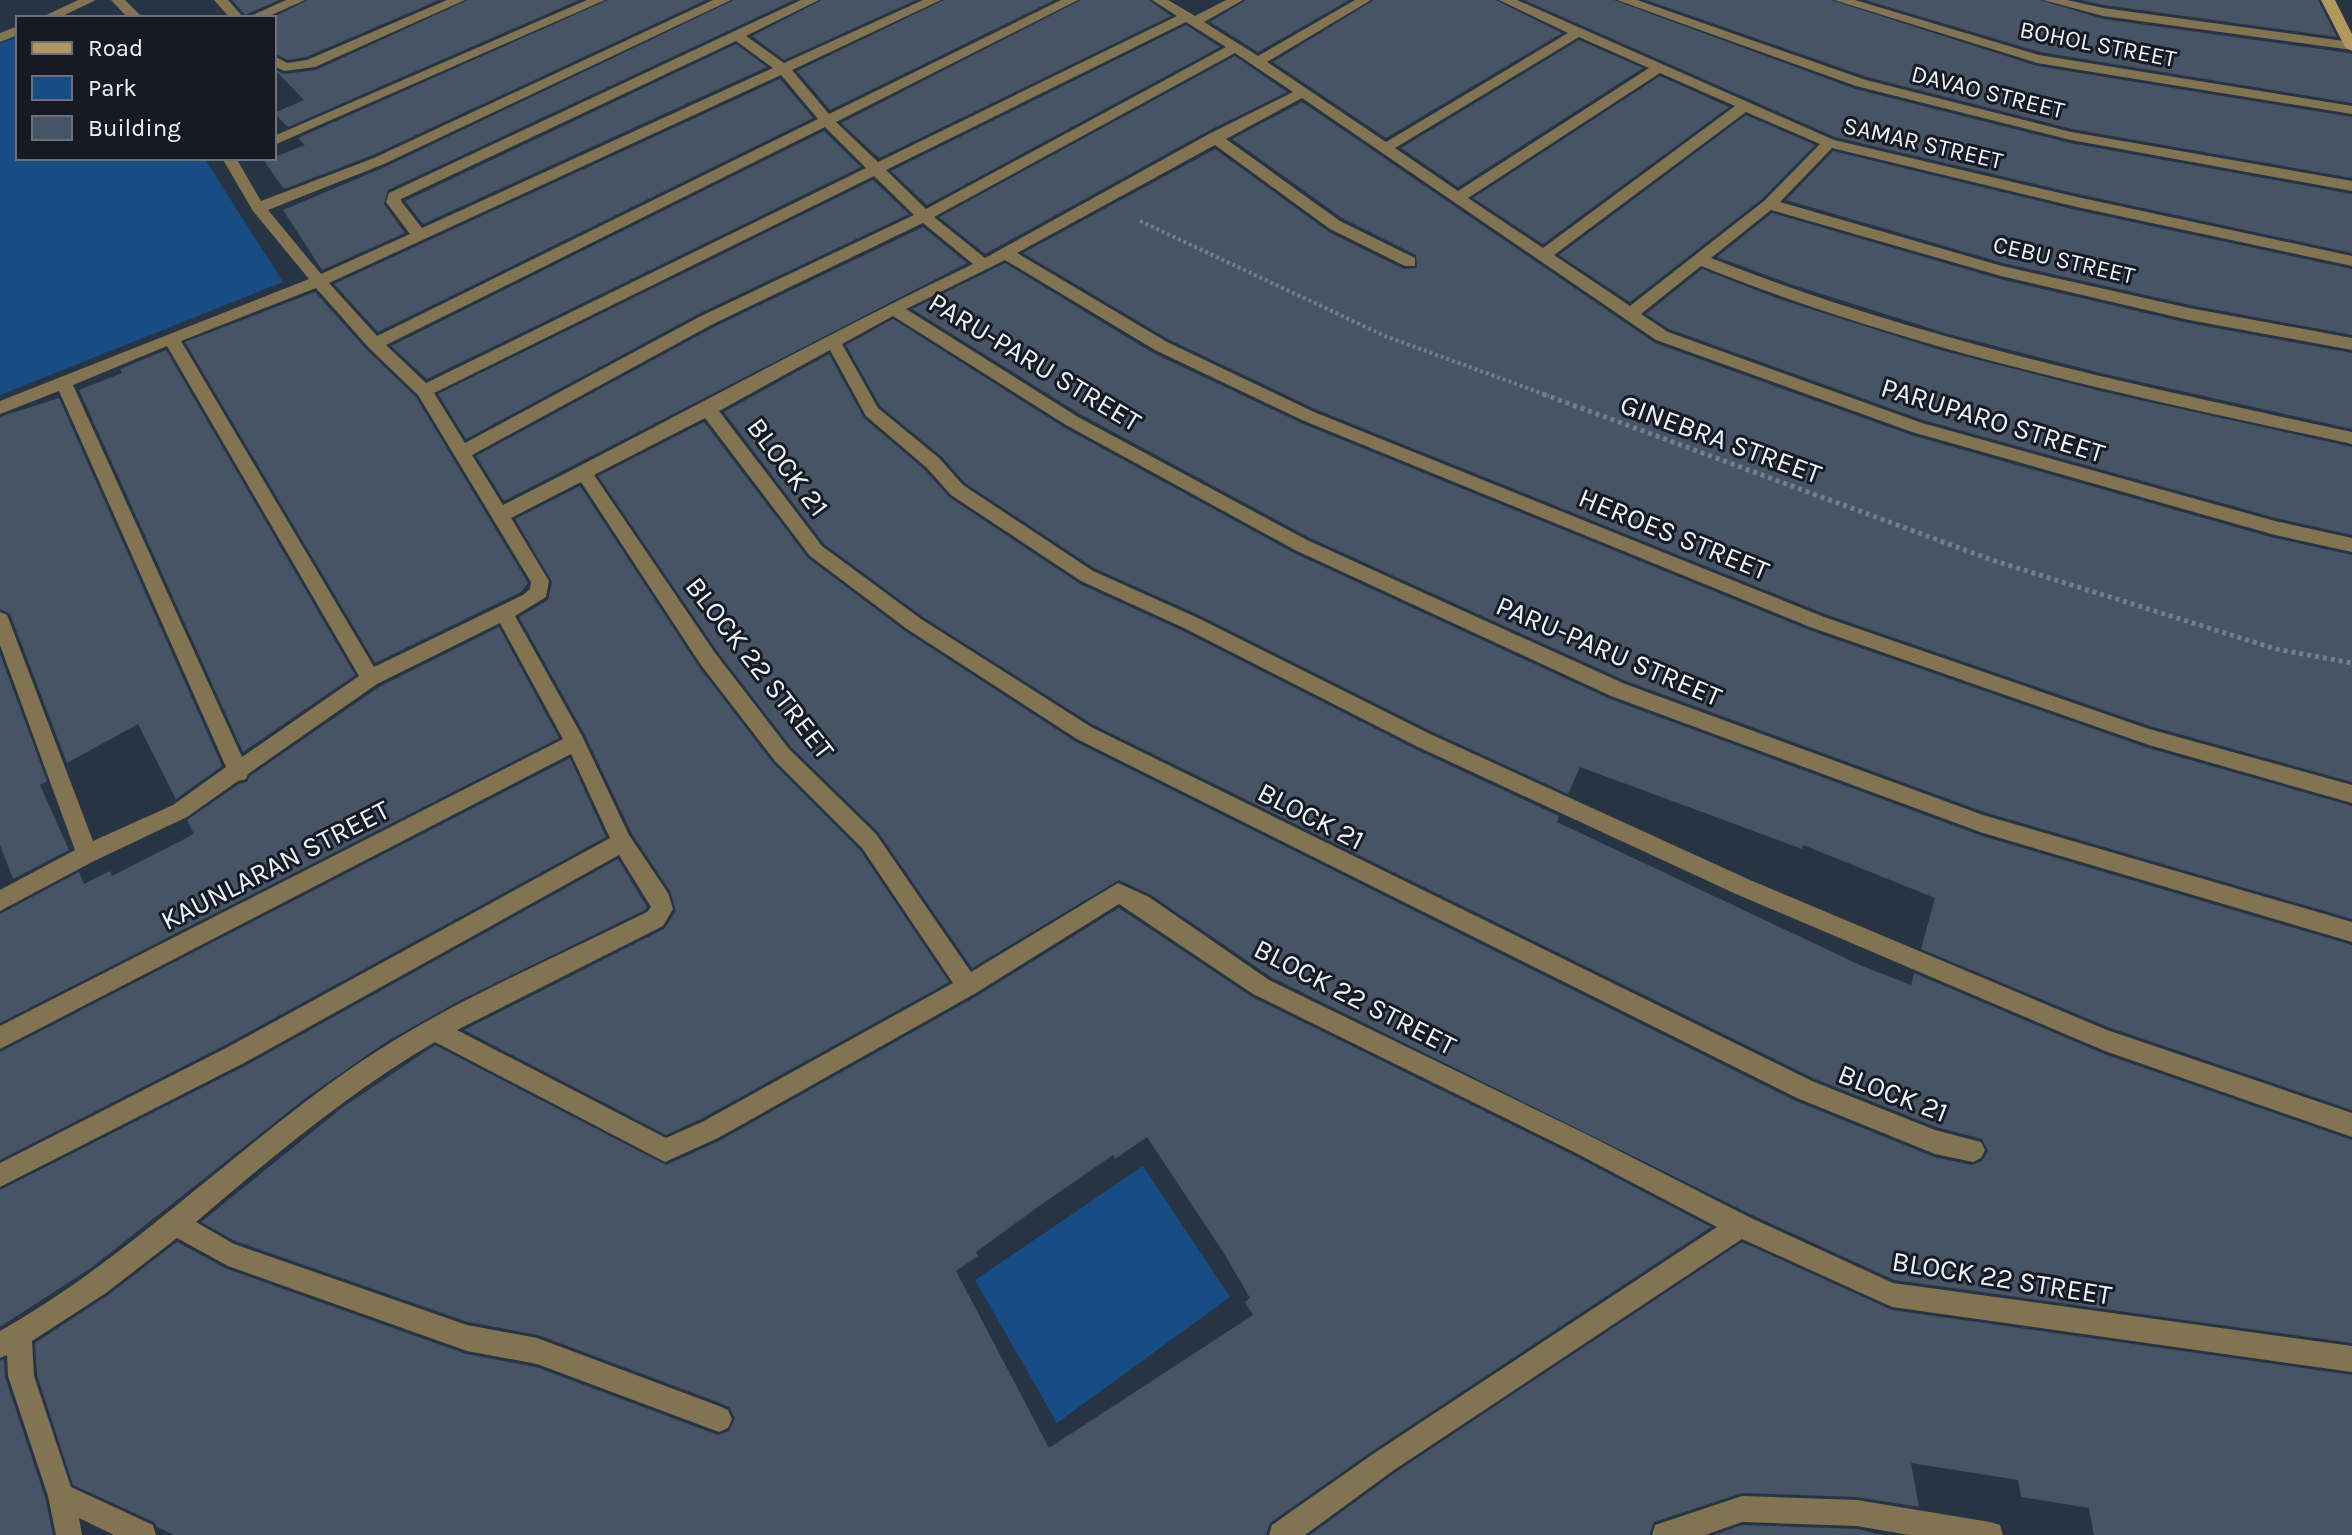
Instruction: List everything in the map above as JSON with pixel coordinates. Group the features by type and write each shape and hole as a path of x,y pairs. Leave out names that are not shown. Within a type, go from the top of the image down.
{"street":[{"path":"52,16 89,0"},
{"path":"118,0 134,16"},
{"path":"221,0 235,16"},
{"path":"258,16 298,0"},
{"path":"279,63 310,64 458,0"},
{"path":"276,140 598,0"},
{"path":"258,208 379,161 724,0"},
{"path":"419,235 393,202 394,196 812,0"},
{"path":"0,408 319,281 934,0"},
{"path":"375,344 829,123 1071,0"},
{"name":"PARUPARO STREET","path":"1159,0 1236,47 1662,336 1918,428 2260,524 2352,545"},
{"path":"424,391 876,169 1236,0"},
{"path":"1257,62 1364,0"},
{"name":"SAMAR STREET","path":"1506,0 1829,143 2077,202 2352,261"},
{"name":"DAVAO STREET","path":"1624,0 1861,83 2071,136 2352,186"},
{"name":"BOHOL STREET","path":"1841,0 2037,59 2352,110"},
{"path":"2050,0 2103,12 2352,47 2346,27 2328,0"},
{"path":"1384,149 1579,32"},
{"path":"738,36 783,69 829,123 924,216 984,265"},
{"path":"464,451 707,320 924,216 1236,47"},
{"path":"1459,197 1660,67"},
{"path":"500,515 708,409 893,309 984,265 1214,137 1302,93"},
{"path":"1543,256 1743,107"},
{"path":"1214,137 1335,225 1410,262"},
{"path":"1629,315 1769,204 1829,143"},
{"path":"0,901 87,854 180,811 239,773 370,678 530,600 539,592 540,581 464,451 424,391 375,344 258,208 232,160"},
{"name":"CEBU STREET","path":"1769,204 2001,271 2189,314 2352,344"},
{"name":"HEROES STREET","path":"1005,253 1161,346 1308,416 1817,622 2149,737 2352,794"},
{"path":"1698,259 1796,298 2083,380 2352,438"},
{"name":"PARU-PARU STREET","path":"893,309 1072,421 1301,545 1618,690 1983,824 2352,932"},
{"path":"171,338 370,678"},
{"path":"833,342 872,412 933,463 957,490 1087,576 1191,623 1423,740 1743,887 2105,1040 2352,1125"},
{"path":"63,382 239,773"},
{"name":"BLOCK 21","path":"708,409 816,551 914,624 1084,733 1805,1090 1935,1142 1973,1150"},
{"name":"BLOCK 22 STREET","path":"584,473 708,659 782,755 869,841 968,986 1118,893 1141,904 1261,987 1580,1143 1740,1226 1892,1295 2352,1359"},
{"path":"69,1535 61,1496 9,1340 100,1285 268,1143 366,1072 437,1031 655,919 662,909 661,900 622,842 575,742 504,612"},
{"path":"0,620 87,854"},
{"name":"KAUNLARAN STREET","path":"0,1038 575,742"},
{"path":"0,1175 103,1125 399,967 622,842"},
{"path":"437,1031 665,1150 710,1130 968,986"},
{"path":"175,1223 228,1254 467,1338 537,1351 719,1419"},
{"path":"1282,1535 1385,1461 1740,1226"},
{"path":"61,1496 143,1535"},
{"path":"1665,1535 1742,1509 1857,1513 1990,1535"}],"path":[{"name":"GINEBRA STREET","path":"1096,201 1385,336 1992,560 2276,649 2352,663"}],"green space":[{"path":"16,37 16,160 205,160 283,282 0,395 0,44"},
{"path":"1143,1166 1230,1297 1057,1423 975,1280"}],"building":[{"path":"232,0 279,0 245,15"},
{"path":"308,0 439,0 306,57 288,60 276,54 276,16"},
{"path":"468,0 579,0 288,127 276,112 304,100 276,70 284,74 316,70"},
{"path":"608,0 706,0 373,155 284,189 264,161 276,160 276,156 305,145 298,138"},
{"path":"734,0 794,0 388,190 384,204 405,233 322,270 283,210 385,167"},
{"path":"822,0 916,0 784,60 752,36"},
{"path":"944,0 1054,0 830,110 797,71"},
{"path":"1081,0 1149,0 1171,16 879,158 841,123"},
{"path":"1246,0 1349,0 1258,52 1210,22"},
{"path":"1374,0 1496,0 1562,33 1386,138 1273,62"},
{"path":"1524,0 1614,0 1855,89 2070,143 2352,194 2352,253 2078,194 1835,137"},
{"path":"1646,0 1831,0 2037,66 2352,117 2352,178 2072,129 1867,77"},
{"path":"1865,0 2040,0 2103,19 2349,53 2352,54 2352,103 2040,52"},
{"path":"2081,0 2318,0 2337,37 2104,5"},
{"path":"1186,25 1220,47 927,205 891,171"},
{"path":"1579,40 1643,68 1458,187 1401,148"},
{"path":"736,44 767,67 423,224 405,201"},
{"path":"1235,56 1287,92 1208,131 985,254 939,217"},
{"path":"1660,76 1729,107 1543,244 1473,198"},
{"path":"780,79 813,118 378,332 334,284"},
{"path":"1302,102 1655,343 1911,435 2274,538 2352,555 2352,782 2150,726 1825,614 1315,409 1168,339 1023,253 1215,149 1329,232 1404,269 1417,268 1416,255 1342,218 1232,139"},
{"path":"1746,115 1815,145 1762,199 1630,302 1559,255"},
{"path":"824,131 861,167 427,379 391,346"},
{"path":"1833,151 2076,210 2352,269 2352,335 2190,305 2003,263 1786,200"},
{"path":"873,180 909,214 700,313 466,439 438,394"},
{"path":"1772,213 2000,279 2188,323 2352,353 2352,429 2109,375 1948,334 1790,284 1717,257"},
{"path":"923,227 967,263 504,501 476,456 714,327"},
{"path":"1005,263 1153,353 1301,423 1809,630 2148,748 2352,806 2352,919 1984,812 1626,681 1308,537 1080,414 912,309"},
{"path":"1702,269 1779,299 1940,350 2104,392 2352,447 2352,535 2276,518 1923,420 1669,329 1646,314"},
{"path":"315,292 367,350 416,397 528,583 521,592 375,663 185,342"},
{"path":"893,319 1065,428 1294,553 1610,699 1982,836 2352,945 2352,1110 2108,1027 1921,949 1935,898 1803,845 1802,849 1580,767 1568,794 1431,731 1199,615 1094,568 965,483 941,456 880,406 846,345"},
{"path":"166,350 355,675 243,752 79,390 122,373 120,369"},
{"path":"829,354 864,418 925,470 949,497 1080,584 1183,631 1415,749 1559,816 1557,822 1862,966 1911,985 1914,973 2104,1054 2352,1140 2352,1343 1894,1280 1750,1214 1271,977 1151,895 1119,880 972,968 878,832 791,747 717,651 598,476 704,422 808,558 905,631 1076,742 1796,1101 1934,1157 1972,1165 1982,1161 1988,1151 1982,1139 1936,1127 1813,1078 1092,724 923,617 824,544 724,412"},
{"path":"59,398 222,766 176,799 138,724 67,763 10,614 0,609 0,417"},
{"path":"580,486 699,667 773,763 860,850 949,982 701,1119 666,1135 464,1030 664,929 676,911 670,891 632,834 585,735 519,617 548,600 552,582 515,519"},
{"path":"499,627 559,738 0,1023 0,914 79,872 84,884 110,871 112,876 194,834 187,820 239,784 247,782 250,776 379,687"},
{"path":"0,654 47,781 40,785 69,850 13,879 0,845"},
{"path":"570,758 606,837 227,1044 0,1160 0,1052"},
{"path":"618,859 647,907 645,910 459,1001 386,1042 307,1097 91,1268 0,1327 0,1190 245,1066"},
{"path":"1119,908 1252,997 1571,1154 1711,1227 1374,1450 1270,1523 1266,1535 174,1535 157,1527 154,1522 73,1485 37,1375 35,1343 108,1295 177,1242 227,1269 466,1354 536,1367 718,1435 729,1431 735,1418 729,1407 720,1403 538,1335 468,1322 235,1241 201,1222 343,1107 435,1045 666,1165 719,1141 977,996","holes":["1147,1137 1250,1298 1245,1302 1253,1315 1049,1448 956,1271 978,1256 976,1252 1042,1204 1113,1155 1115,1159"]},
{"path":"1742,1242 1892,1310 2352,1375 2352,1535 2094,1535 2089,1508 2021,1497 2018,1480 1911,1463 1919,1507 1857,1497 1742,1493 1654,1522 1649,1535 1310,1535 1396,1472"},
{"path":"4,1359 5,1377 45,1497 53,1535 0,1535 0,1361"},
{"path":"1742,1525 1857,1529 1882,1535 1714,1535"}]}
